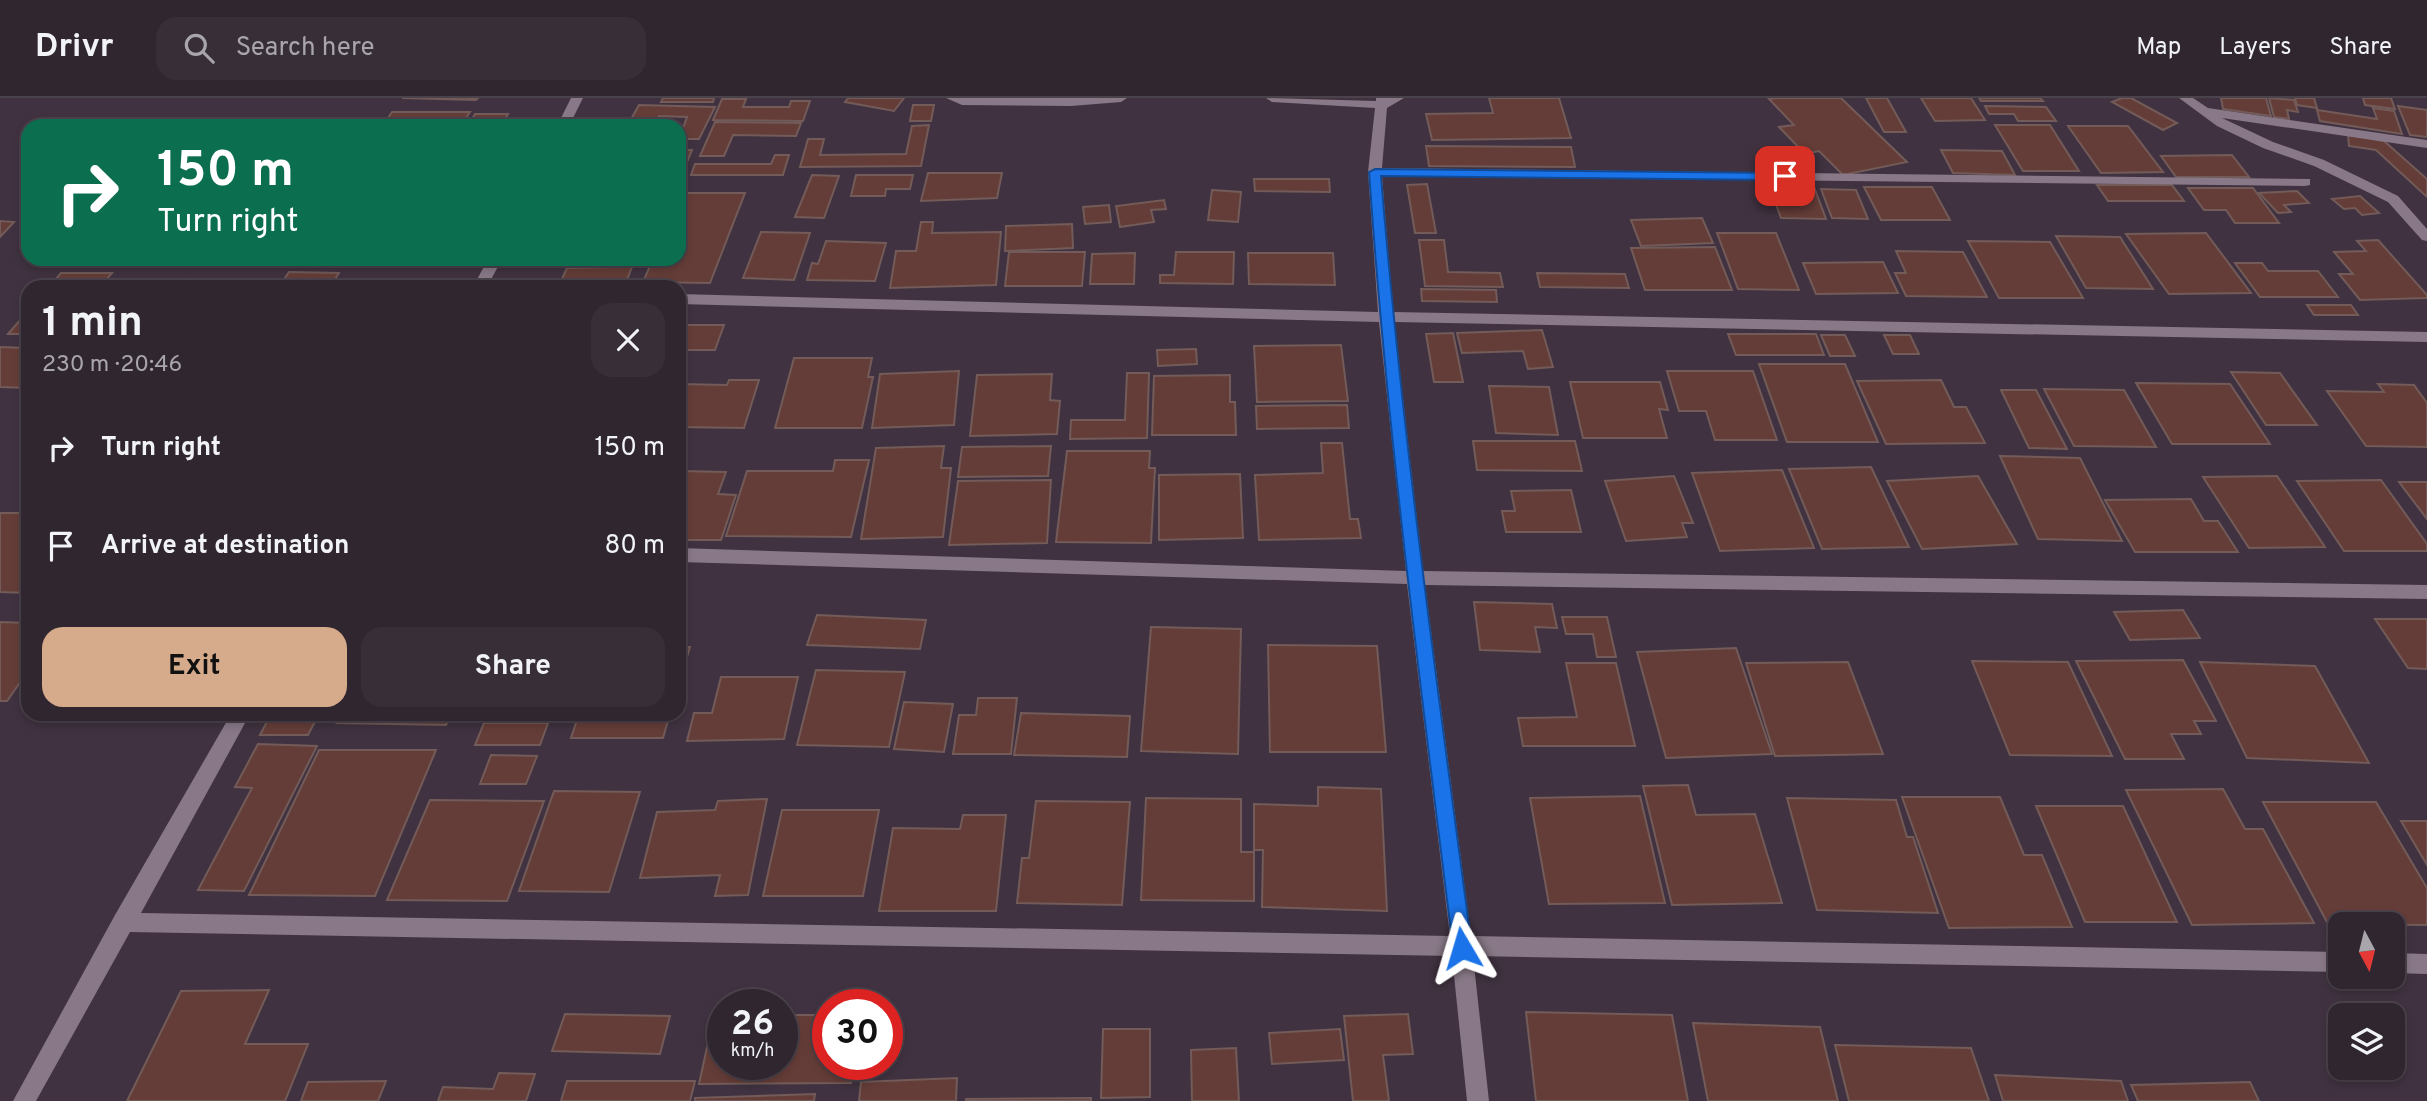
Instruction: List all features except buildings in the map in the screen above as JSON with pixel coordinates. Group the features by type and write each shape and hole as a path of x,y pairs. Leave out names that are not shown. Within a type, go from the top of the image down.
{"street":[{"path":"566,119 577,98"},
{"path":"952,98 962,101 1071,102 1121,98"},
{"path":"1272,98 1388,100 1375,172 1386,317 1478,1101"},
{"path":"2185,98 2221,123 2268,145 2319,163 2393,200 2427,237"},
{"path":"2204,111 2427,144"},
{"path":"1375,172 2305,182"},
{"path":"686,299 1386,317 2427,337"},
{"path":"686,555 1415,578 2427,592"},
{"path":"24,1101 237,721"},
{"path":"122,922 2328,962"},
{"path":"2405,963 2427,964"}],"route":[{"path":"1462,948 1415,578 1386,317 1375,172 1785,176"}]}
